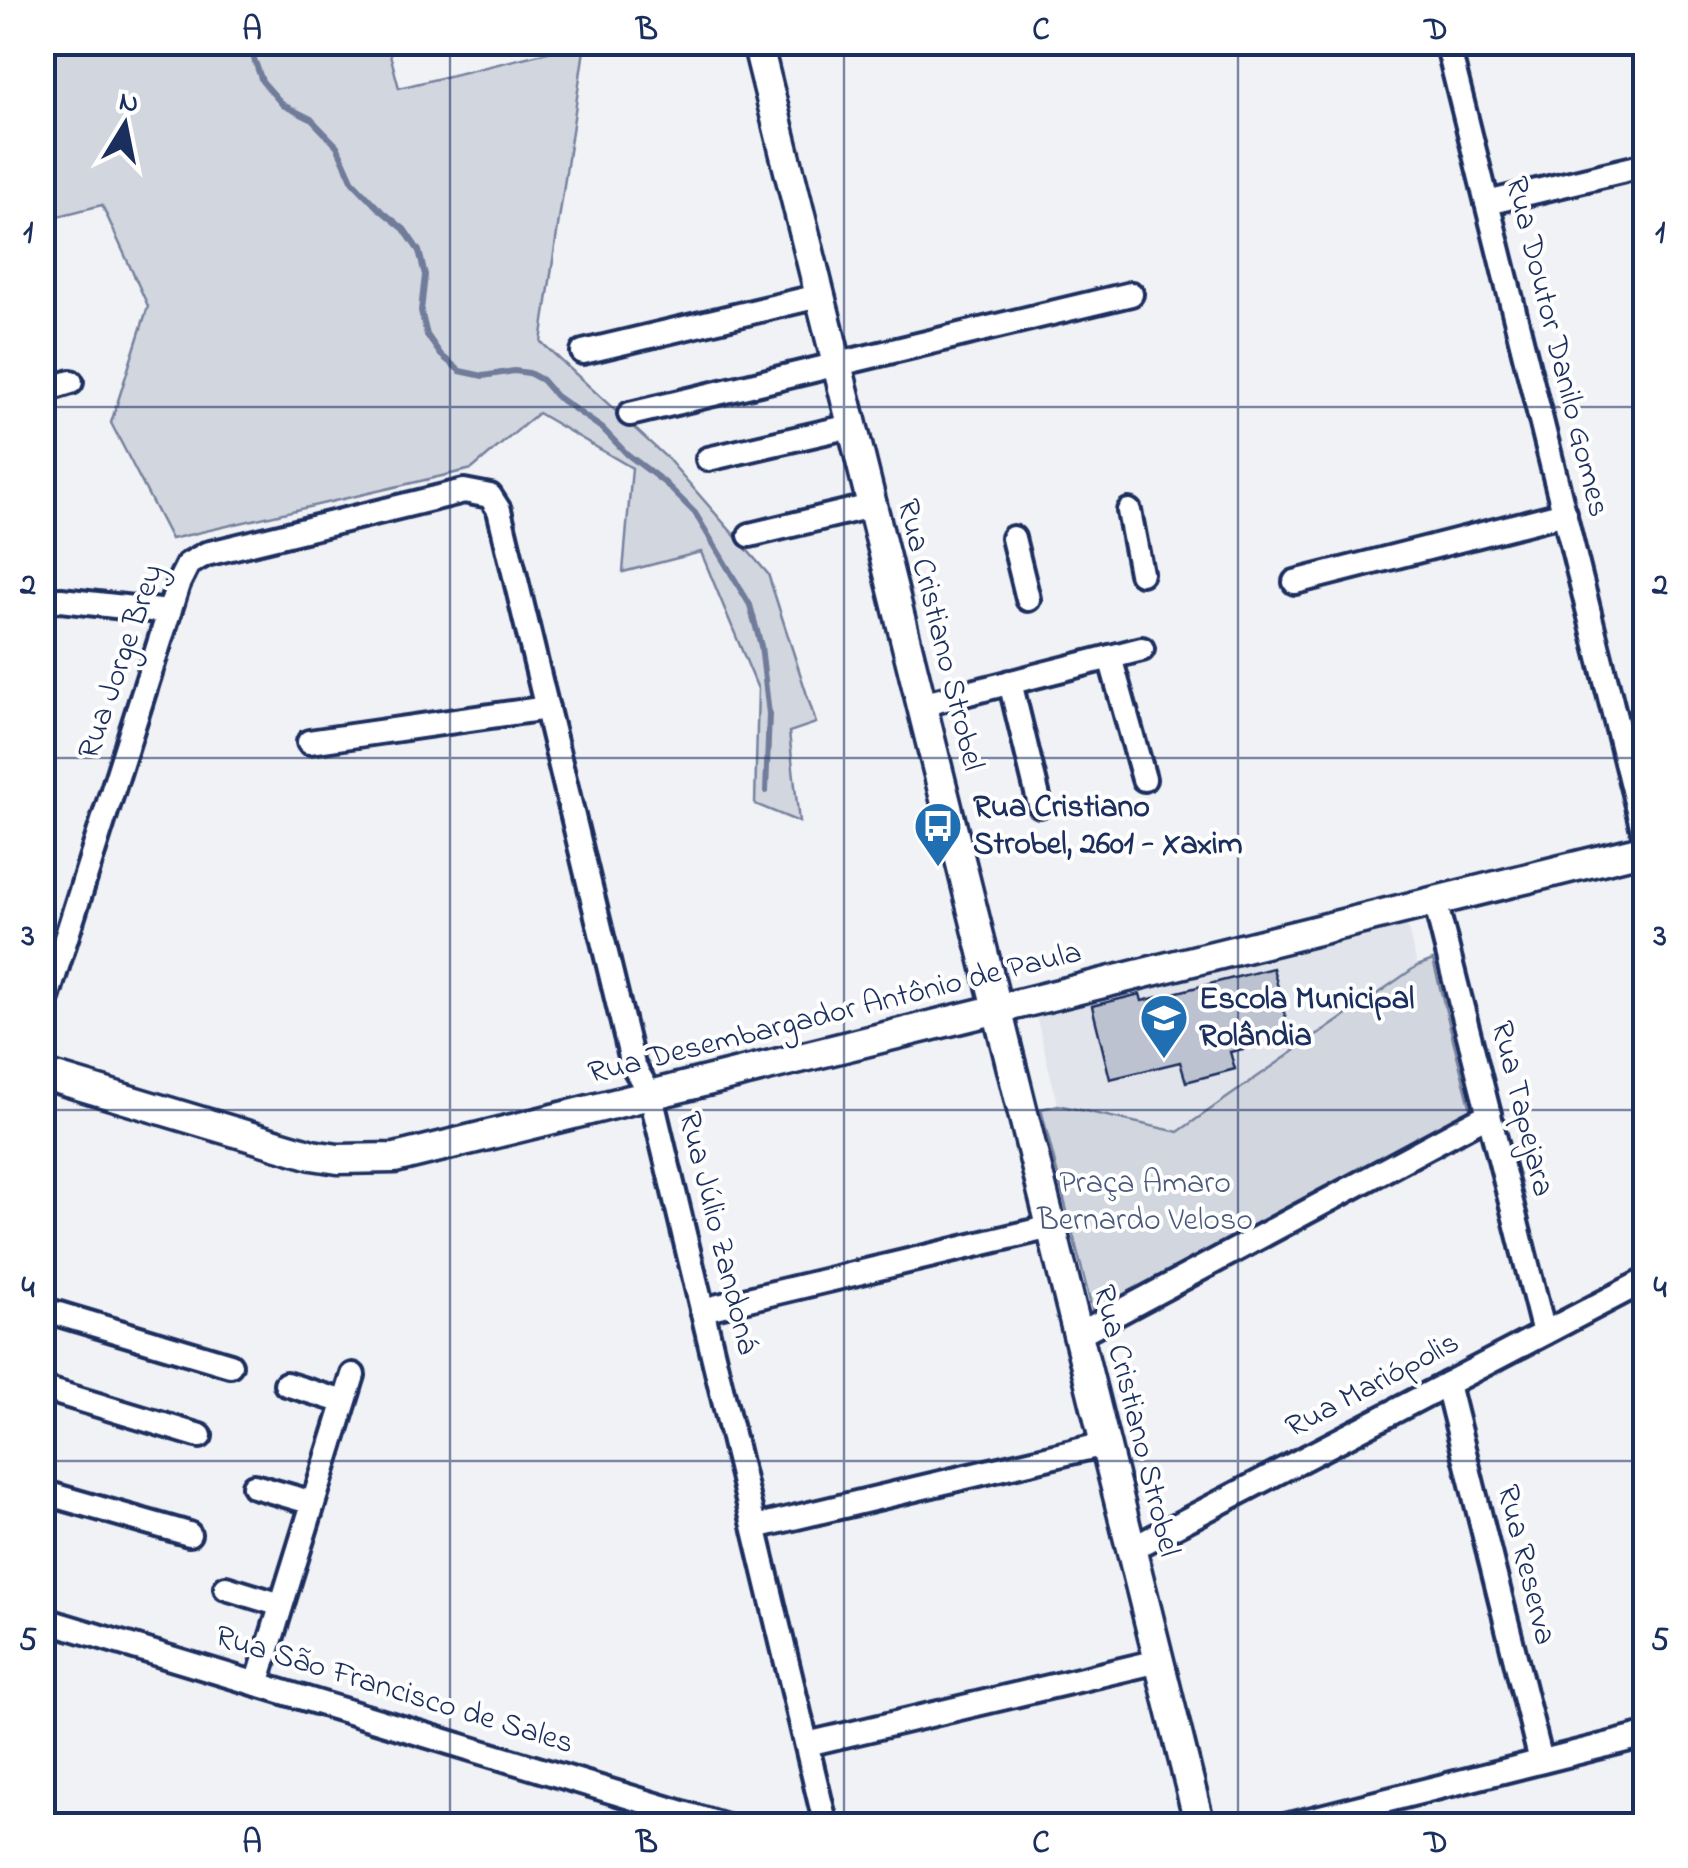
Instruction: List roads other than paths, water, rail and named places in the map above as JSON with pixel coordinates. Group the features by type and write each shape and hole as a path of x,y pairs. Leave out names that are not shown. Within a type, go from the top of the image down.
{"main road":[{"name":"Rua Cristiano Strobel","path":"757,42 1200,1826"},
{"name":"Rua Desembargador Antônio de Paula","path":"42,1074 312,1154 368,1160 420,1153 1646,845"}],"street":[{"name":"Rua Doutor Danilo Gomes","path":"1447,42 1646,845"},
{"path":"1487,203 1646,165"},
{"path":"630,414 1132,294"},
{"path":"582,352 819,296"},
{"path":"42,392 71,382"},
{"path":"708,460 852,426"},
{"name":"Rua Jorge Brey","path":"42,1014 182,573 196,558 464,491 482,492"},
{"name":"Rua Júlio Zandoná","path":"482,492 490,496 499,510 633,1066 651,1096 826,1826"},
{"path":"750,535 872,506"},
{"path":"1129,512 1141,573"},
{"path":"1295,582 1564,513"},
{"path":"1013,538 1028,598"},
{"path":"42,601 169,612"},
{"path":"920,705 1142,649"},
{"path":"1110,657 1144,779"},
{"path":"1010,682 1040,805"},
{"path":"309,742 547,708"},
{"name":"Rua Tapejara","path":"1435,900 1544,1334"},
{"path":"1078,1335 1489,1114"},
{"path":"702,1310 1050,1226"},
{"name":"Rua Mariópolis","path":"1131,1549 1646,1280"},
{"path":"42,1309 230,1365"},
{"path":"257,1684 353,1375"},
{"path":"286,1384 344,1402"},
{"name":"Rua Reserva","path":"1447,1384 1541,1761"},
{"path":"42,1388 200,1436"},
{"path":"755,1527 1105,1444"},
{"path":"254,1486 312,1503"},
{"path":"42,1492 190,1534"},
{"path":"226,1588 281,1605"},
{"name":"Rua São Francisco de Sales","path":"42,1618 726,1826"},
{"path":"807,1744 1159,1661"},
{"path":"1285,1826 1646,1734"}],"waterway":[{"path":"248,42 262,81 283,105 311,119 337,146 353,182 404,229 419,251 425,275 421,311 427,335 441,355 460,371 483,376 514,371 542,380 556,396 603,429 695,513 750,605 761,646 769,714 766,791"}],"place":[{"name":"Rua Cristiano Strobel, 2601 - Xaxim","path":"938,868"},
{"name":"Escola Municipal Rolândia","path":"1164,1060"}],"park label":[{"name":"Praça Amaro Bernardo Veloso","path":"1145,1202"}]}
